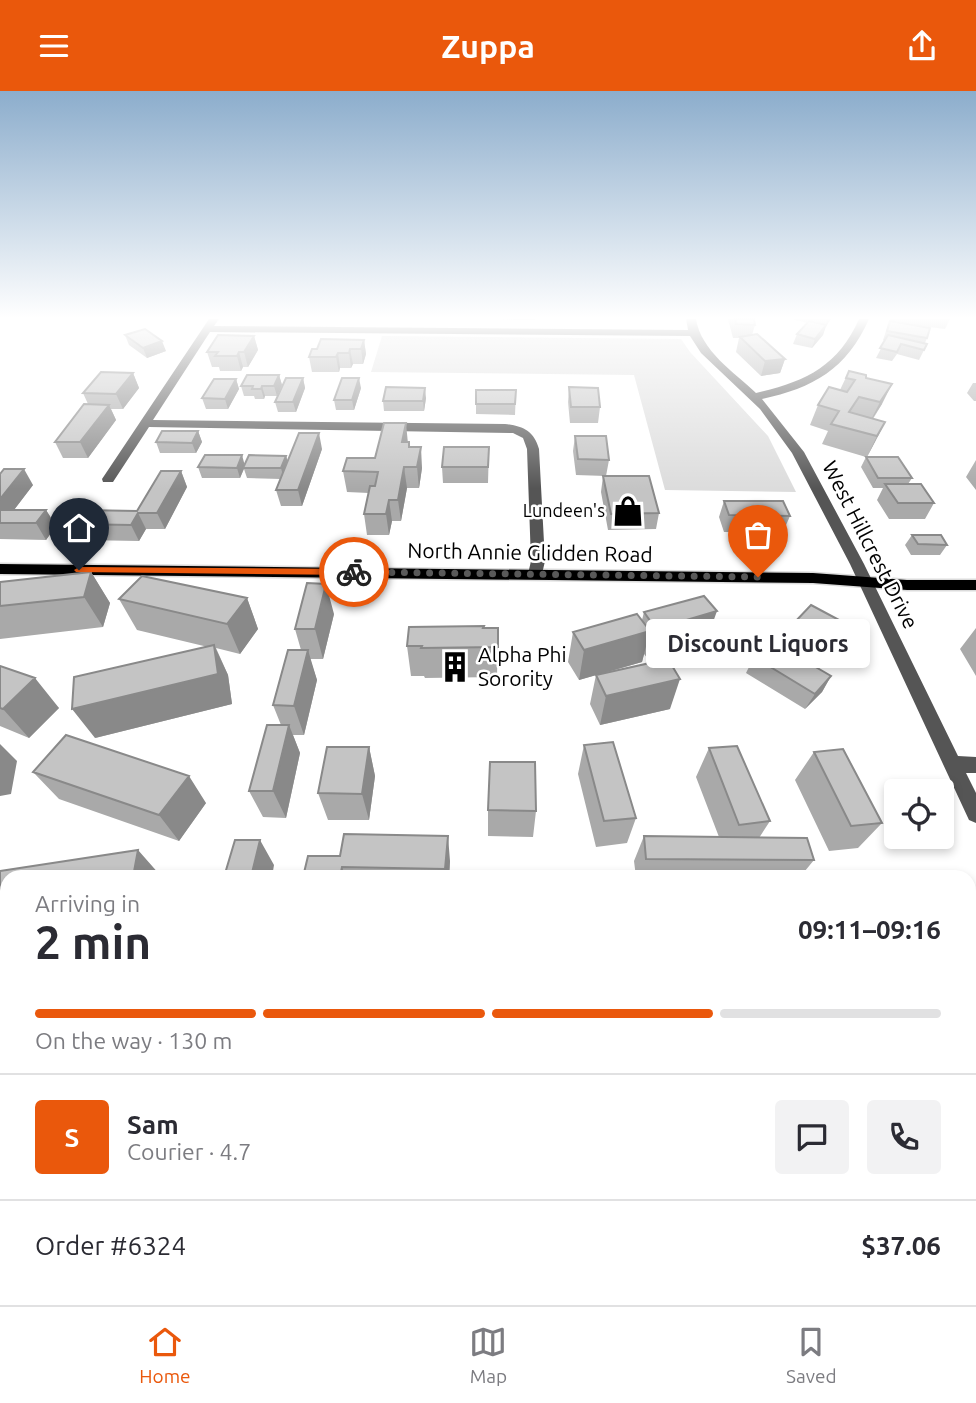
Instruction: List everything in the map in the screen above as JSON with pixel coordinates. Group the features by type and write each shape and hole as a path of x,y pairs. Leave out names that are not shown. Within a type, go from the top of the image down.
{"main road":[{"name":"North Annie Glidden Road","path":"0,569 535,574 864,580 907,585 976,585"}],"street":[{"path":"108,479 177,376"},
{"name":"West Hillcrest Drive","path":"731,376 755,397 798,452 864,580 976,814"},
{"path":"755,397 788,390 817,376"},
{"path":"146,423 482,428 526,433 532,443 538,561 535,574"},
{"path":"953,764 976,765"}],"shaded area":[{"path":"634,376 712,376 768,436 796,492 665,490"}],"building":[{"path":"98,376 131,376 116,394 83,393"},
{"path":"247,376 279,376 274,386 252,389 253,386 241,386"},
{"path":"847,376 866,376 866,378 892,384 880,402 859,397 849,412 885,422 877,436 831,424 839,411 818,405 829,387 847,392 855,380 846,378"},
{"path":"286,378 303,378 293,402 275,402"},
{"path":"342,378 359,378 352,400 334,400"},
{"path":"214,379 236,379 225,399 202,398"},
{"path":"386,387 425,388 423,401 383,401"},
{"path":"569,387 598,388 600,407 571,407"},
{"path":"476,390 516,390 515,404 476,404"},
{"path":"84,404 109,405 80,442 55,442"},
{"path":"384,423 406,423 402,442 409,442 409,447 421,447 417,467 404,467 398,500 389,500 386,514 364,514 370,486 375,486 378,472 343,471 347,458 375,458"},
{"path":"162,431 198,431 192,443 156,442"},
{"path":"299,433 319,433 298,490 276,490"},
{"path":"575,436 606,436 609,460 578,459"},
{"path":"444,447 489,447 488,467 442,467"},
{"path":"205,455 242,455 237,468 198,467"},
{"path":"249,455 286,456 281,468 243,468"},
{"path":"866,457 898,457 912,478 878,478"},
{"path":"4,469 24,469 0,499 0,474"},
{"path":"161,471 181,471 157,513 138,513 131,525 73,524 82,510 137,511"},
{"path":"603,476 649,476 659,513 611,514"},
{"path":"885,484 921,484 934,503 898,503"},
{"path":"724,501 783,501 790,516 729,515"},
{"path":"0,510 46,510 36,523 0,523"},
{"path":"912,535 941,535 947,545 918,544"},
{"path":"91,572 84,597 0,606 0,582"},
{"path":"142,576 247,598 227,624 119,599"},
{"path":"307,583 326,584 315,629 295,629"},
{"path":"704,596 717,611 656,629 644,612"},
{"path":"811,605 856,629 838,649 793,624"},
{"path":"637,614 650,631 584,650 573,632"},
{"path":"484,626 483,628 498,628 498,647 407,646 409,627"},
{"path":"771,641 831,676 815,694 754,657"},
{"path":"214,645 218,674 72,709 74,677"},
{"path":"288,650 308,650 294,706 273,705"},
{"path":"668,659 680,679 606,696 596,675"},
{"path":"0,666 35,678 3,709 0,708"},
{"path":"267,725 289,725 273,791 249,791"},
{"path":"66,735 189,776 159,815 33,772"},
{"path":"613,742 636,818 604,821 584,745"},
{"path":"737,746 770,821 739,825 709,748"},
{"path":"327,747 369,747 362,794 318,793"},
{"path":"843,749 882,823 851,826 814,752"},
{"path":"490,762 535,762 536,811 488,810"},
{"path":"344,834 448,836 445,869 342,867 341,870 305,870 308,856 340,856"},
{"path":"644,836 807,838 814,860 646,859"},
{"path":"235,840 260,840 253,870 226,870"},
{"path":"138,850 134,870 7,870"}],"way so far":[{"path":"354,572 758,577"}],"place":[{"name":"Lundeen's","path":"628,511"},
{"name":"Discount Liquors","path":"758,577"},
{"name":"Alpha Phi Sorority","path":"455,667"}],"route":[{"path":"79,570 354,572"}]}
